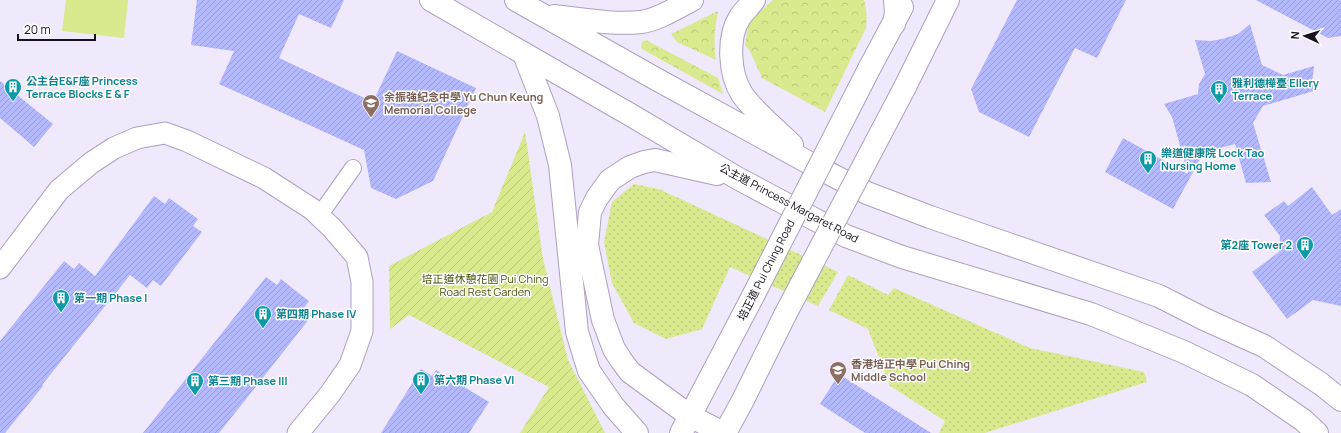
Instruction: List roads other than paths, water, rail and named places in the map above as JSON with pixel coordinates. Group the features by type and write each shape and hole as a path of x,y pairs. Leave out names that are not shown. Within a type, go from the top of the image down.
{"main road":[{"name":"公主道 Princess Margaret Road","path":"431,0 739,179 853,238 902,257 1091,314 1184,352 1252,386 1303,420 1317,433"},
{"path":"516,0 813,165 867,193 915,212 1159,296 1204,319 1264,346 1321,384 1341,400"},
{"path":"541,15 608,22 642,22 658,17 692,0"},
{"path":"754,0 740,18 735,32 732,46 734,80 742,95 754,108 813,165"},
{"path":"894,24 896,12 895,0"},
{"name":"培正道 Pui Ching Road","path":"686,425 894,24 905,0"},
{"path":"739,179 655,160 630,167 610,180 602,189 590,212 587,245 603,320 614,349 630,372 686,425 724,433 742,402 785,315 905,87 948,0"},
{"path":"524,54 548,116 560,165 569,266 577,332 589,371 614,407 637,433"}],"street":[{"path":"0,268 59,190 91,163 114,148 137,138 165,133 186,141 264,178 312,209 320,216 357,257 362,282 362,331 350,365 330,394 298,433"},
{"path":"320,216 353,168"}],"place":[{"name":"公主台E&F座 Princess Terrace Blocks E & F","path":"13,102"},
{"name":"雅利德樺臺 Ellery Terrace","path":"1219,104"},
{"name":"余振強紀念中學 Yu Chun Keung Memorial College","path":"371,118"},
{"name":"樂道健康院 Lock Tao Nursing Home","path":"1148,174"},
{"name":"第2座 Tower 2","path":"1305,260"},
{"name":"第一期 Phase I","path":"61,313"},
{"name":"第四期 Phase IV","path":"263,329"},
{"name":"香港培正中學 Pui Ching Middle School","path":"838,385"},
{"name":"第六期 Phase VI","path":"421,395"},
{"name":"第三期 Phase III","path":"195,396"}],"park label":[{"name":"培正道休憩花園 Pui Ching Road Rest Garden","path":"485,285"}]}
